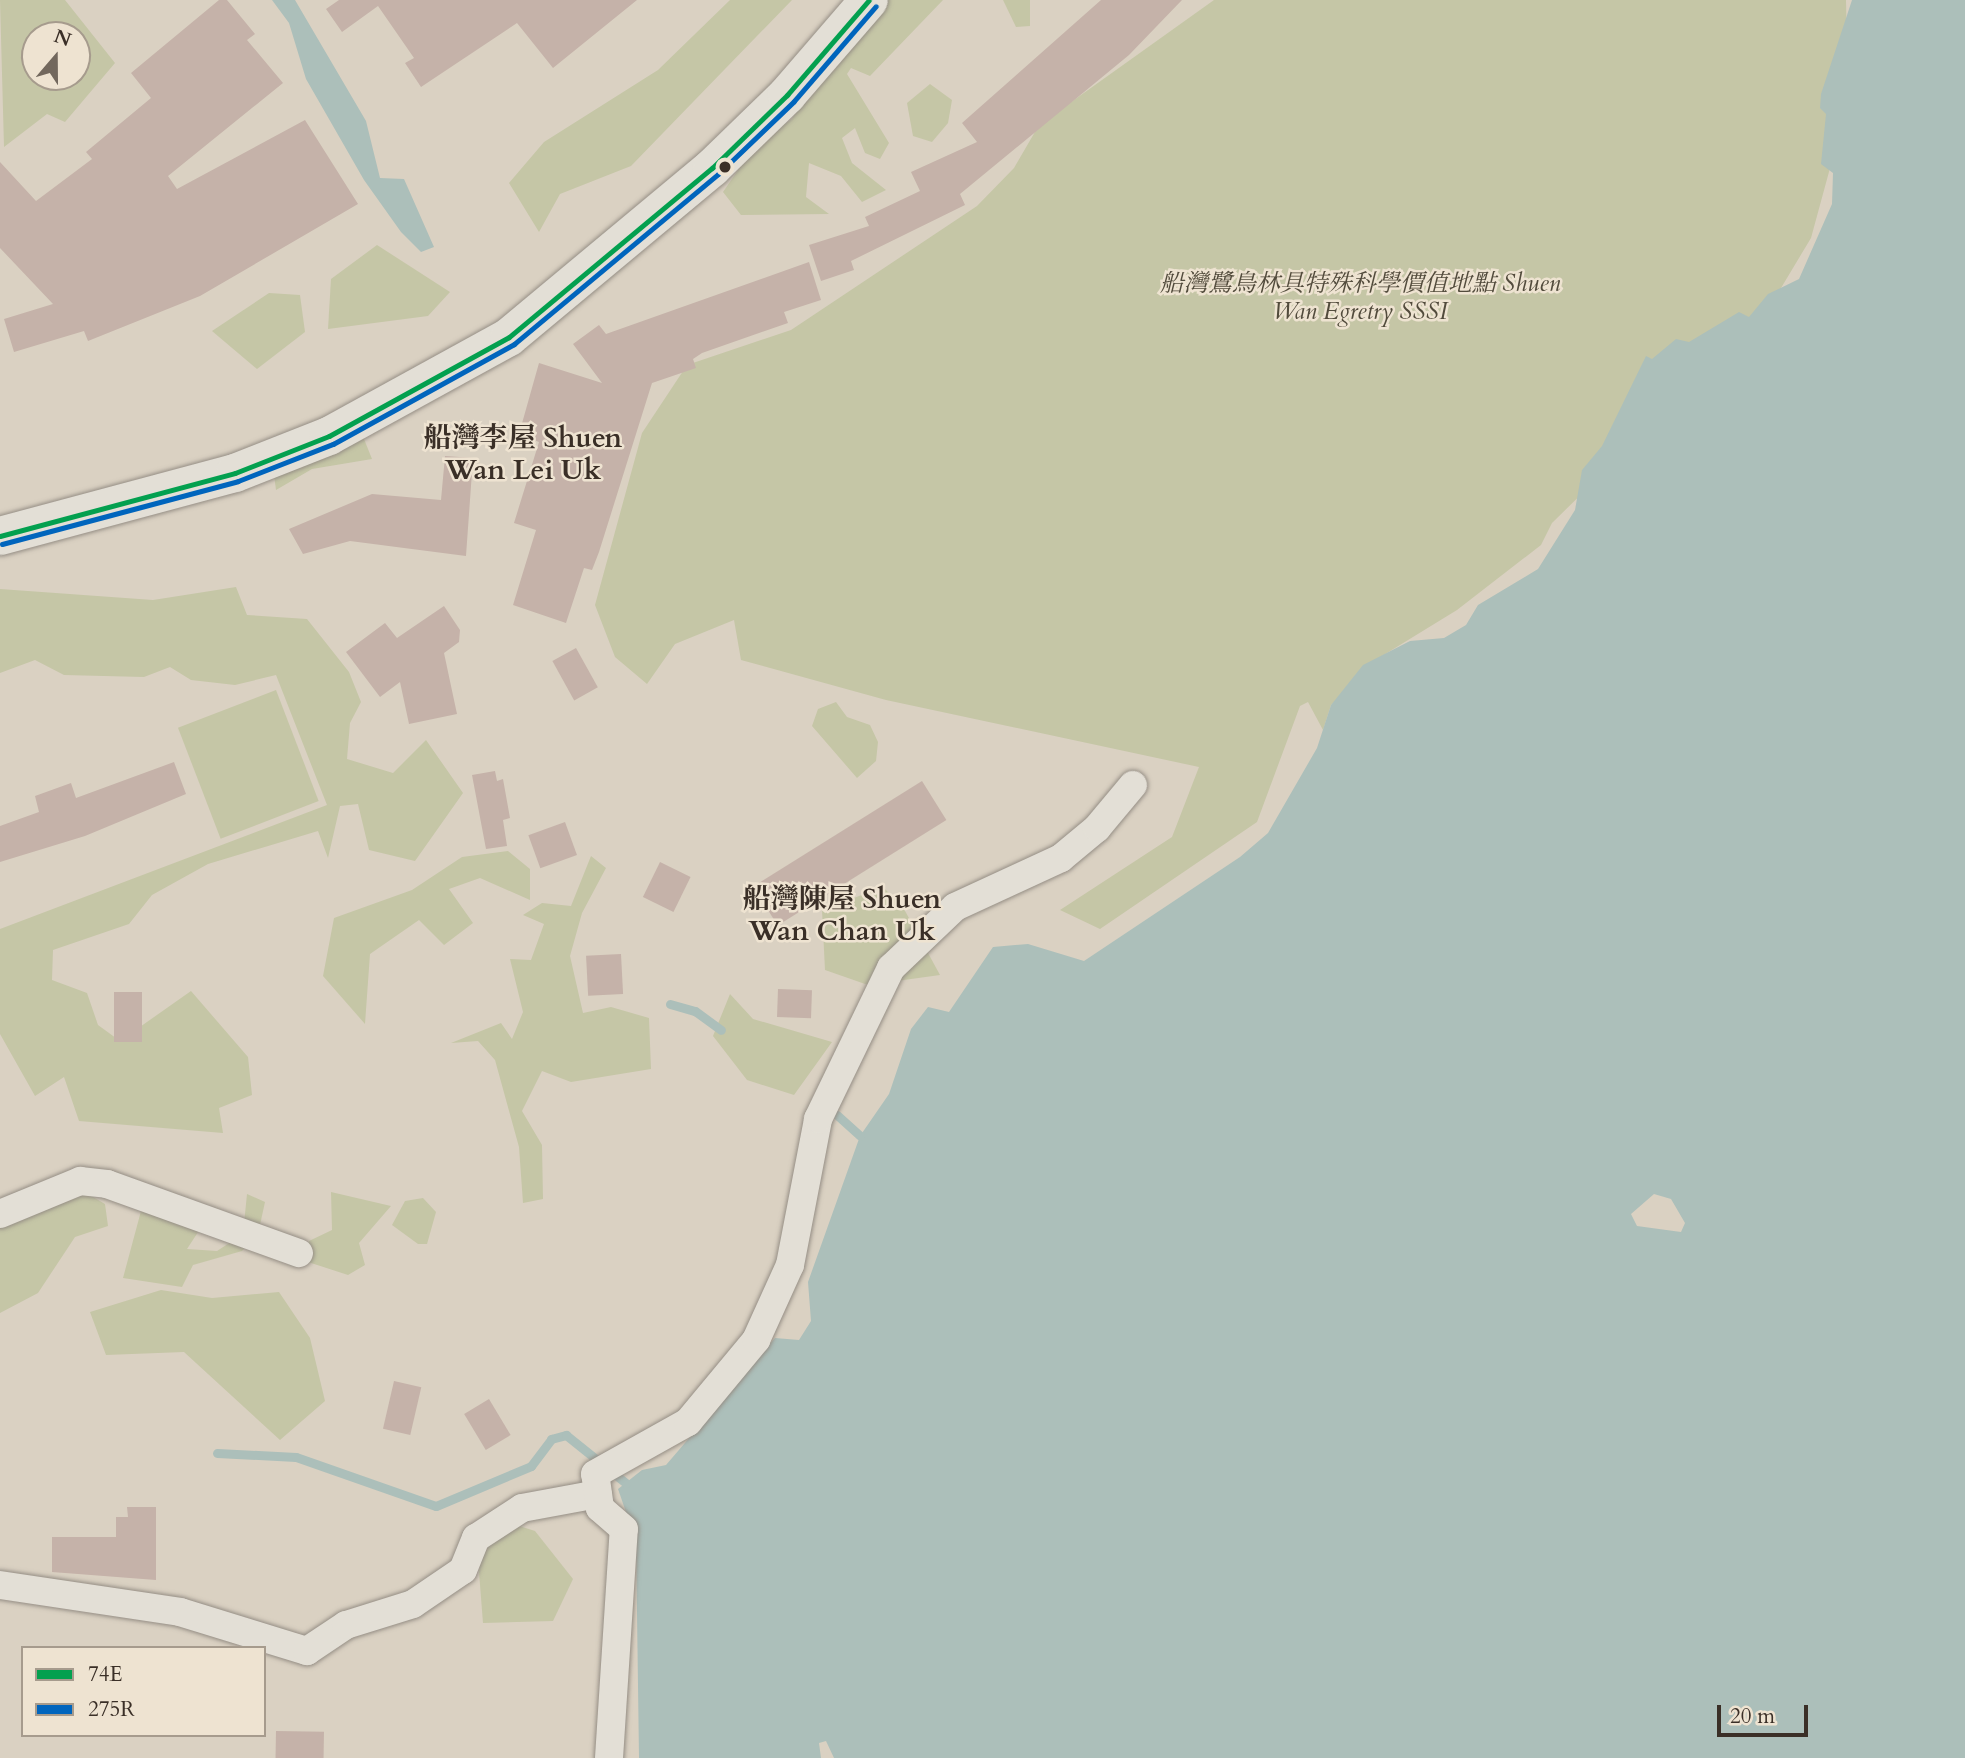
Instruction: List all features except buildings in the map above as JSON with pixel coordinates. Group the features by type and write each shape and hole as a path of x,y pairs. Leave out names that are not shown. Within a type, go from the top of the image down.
{"main road":[{"path":"0,536 235,473 329,436 509,337 712,167 787,95 869,0"}],"street":[{"path":"0,1585 180,1612 307,1651 346,1625 413,1604 463,1570 476,1538 522,1508 607,1473 688,1422 755,1340 790,1265 818,1119 891,968 955,908 1061,858 1097,828 1133,785"},
{"path":"0,1214 80,1181 107,1184 299,1253"},
{"path":"607,1473 600,1508 624,1529 609,1758"}],"green space":[{"path":"0,0 65,0 82,21 21,21 21,91 91,91 91,33 115,63 65,122 47,114 4,147"},
{"path":"730,0 792,0 631,166 560,194 539,232 509,183 544,142 658,70"},
{"path":"858,0 943,0 870,76 851,68 847,74 889,143 880,159 865,153 855,128 842,138 852,163 886,190 862,202 841,176 809,163 806,197 829,214 741,215 723,192 756,144 792,119"},
{"path":"1003,0 1030,0 1030,26 1016,27"},
{"name":"船灣鷺鳥林具特殊科學價值地點 Shuen Wan Egretry SSSI","path":"1214,0 1846,0 1848,102 1811,238 1766,313 1552,523 1541,545 1457,610 1382,656 1331,705 1323,730 1308,702 1300,706 1257,822 1100,929 1060,910 1172,837 1199,767 886,700 741,660 734,620 675,644 647,684 615,657 595,605 642,433 687,365 791,330 977,206 1014,168 1039,125"},
{"path":"930,84 952,100 948,123 932,142 913,136 907,103"},
{"path":"377,245 450,292 428,316 328,329 331,279"},
{"path":"269,293 300,295 305,332 257,369 212,331"},
{"path":"362,434 372,459 312,469 276,490 271,452"},
{"path":"236,587 247,615 307,619 349,672 361,702 350,723 347,759 393,773 426,740 463,793 415,861 369,850 358,804 340,806 328,858 318,831 208,864 152,895 129,924 53,950 52,980 87,993 98,1025 120,1041 191,991 248,1057 252,1095 219,1108 223,1133 79,1121 64,1077 35,1096 0,1034 0,929 327,805 276,675 235,685 191,680 170,667 144,677 64,675 35,660 0,673 0,589 153,600"},
{"path":"276,690 319,801 221,839 178,728"},
{"path":"836,702 847,717 870,725 878,742 876,761 857,778 812,726 818,709"},
{"path":"508,851 530,869 530,900 480,878 449,889 473,923 444,945 419,920 370,954 365,1024 323,976 334,918 412,890 462,857"},
{"path":"591,856 606,868 582,913 570,956 583,1013 611,1007 649,1018 651,1069 571,1082 542,1071 522,1111 542,1145 543,1199 523,1203 519,1147 495,1060 478,1041 451,1043 501,1023 512,1039 523,1012 510,959 531,960 544,924 523,915 542,903 571,906"},
{"path":"883,887 904,909 940,975 868,985 825,970 822,910"},
{"path":"730,994 753,1019 832,1042 794,1095 747,1080 713,1036"},
{"path":"71,1184 105,1204 108,1226 75,1237 38,1293 0,1313 0,1218"},
{"path":"331,1192 391,1206 359,1243 365,1265 348,1275 305,1261 309,1241 332,1230"},
{"path":"247,1194 265,1202 258,1234 242,1251 193,1265 182,1287 123,1278 141,1211 191,1213 206,1220 187,1249 217,1251 243,1234"},
{"path":"423,1198 436,1212 427,1244 418,1244 392,1225 405,1201"},
{"path":"161,1290 212,1298 279,1292 310,1338 325,1401 280,1440 184,1352 106,1355 90,1312"},
{"path":"488,1516 535,1531 573,1579 553,1621 483,1623 479,1572"}],"shaded area":[{"path":"272,0 295,0 366,121 380,178 404,179 434,247 421,252 401,232 364,180 306,79 289,23"},
{"path":"1852,0 1965,0 1965,1758 834,1758 826,1741 819,1743 821,1758 639,1758 636,1541 618,1489 642,1470 666,1465 775,1338 799,1340 811,1321 808,1282 860,1136 889,1094 911,1029 928,1007 949,1012 993,947 1028,944 1084,961 1240,857 1268,833 1317,748 1331,705 1363,665 1410,641 1444,638 1466,625 1478,605 1538,569 1575,510 1582,470 1602,446 1646,356 1652,359 1676,339 1689,342 1739,312 1749,317 1768,294 1799,279 1832,204 1833,173 1821,164 1826,114 1820,108 1821,94","holes":["1654,1194 1671,1199 1685,1223 1681,1232 1637,1226 1631,1214"]}],"waterway":[{"path":"670,1004 695,1011 721,1030"},
{"path":"837,1115 860,1136"},
{"path":"217,1453 296,1457 436,1506 531,1466 551,1439 566,1435 626,1483"}],"transit line":[{"name":"74E","path":"0,536 235,473 329,436 509,337 712,168 787,95 869,0"},
{"name":"275R","path":"2,544 238,481 333,444 514,344 718,174 794,101 876,6"}],"district":[{"name":"船灣李屋 Shuen Wan Lei Uk","path":"523,454"},
{"name":"船灣陳屋 Shuen Wan Chan Uk","path":"842,915"}]}
